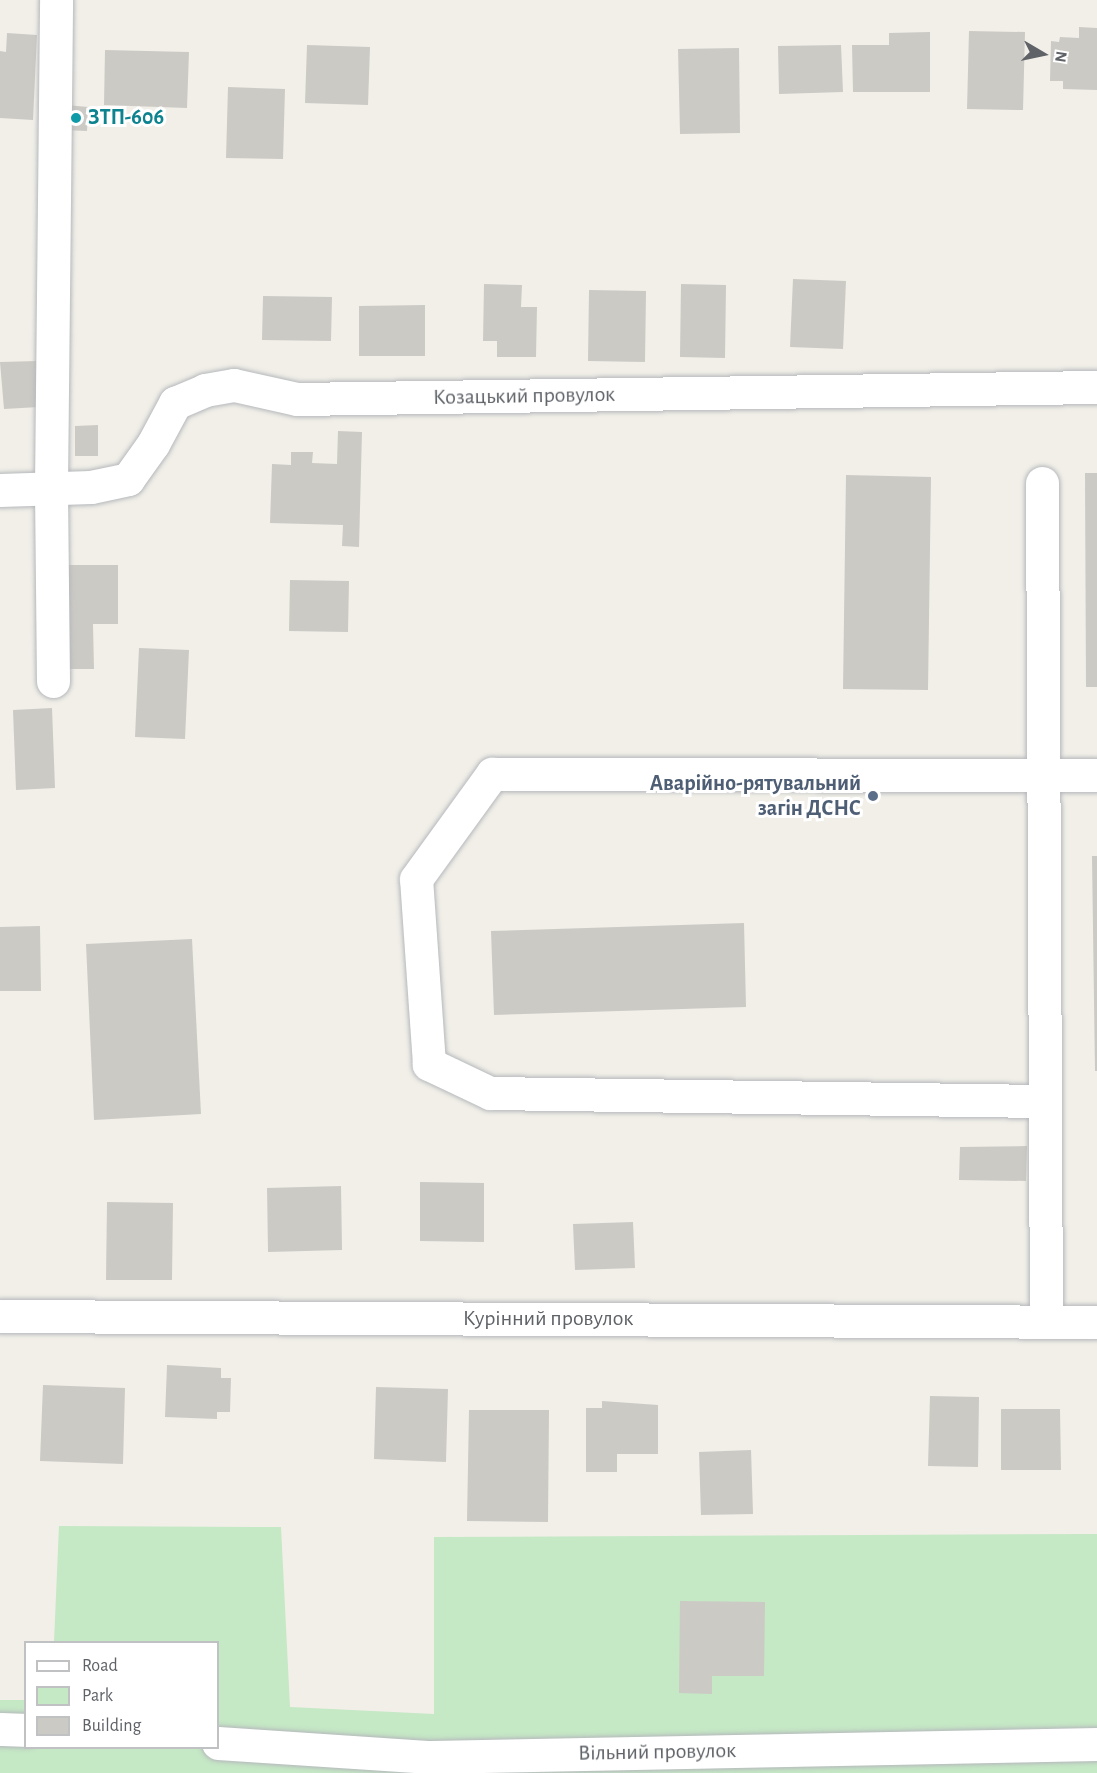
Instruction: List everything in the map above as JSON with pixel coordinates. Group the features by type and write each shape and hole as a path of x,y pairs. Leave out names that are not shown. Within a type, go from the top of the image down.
{"street":[{"path":"53,681 51,486 56,0"},
{"name":"Козацький провулок","path":"0,490 51,486 91,487 128,478 153,444 175,403 205,390 234,385 297,399 1097,387"},
{"path":"1042,483 1042,1101 1046,1322"},
{"path":"1042,1101 489,1093 429,1064 416,879 492,774 1042,777 1097,775"},
{"name":"Курінний провулок","path":"0,1316 1097,1322"},
{"path":"0,1729 24,1730"},
{"name":"Вільний провулок","path":"219,1743 431,1757 1097,1744"}],"green space":[{"path":"59,1526 281,1527 290,1707 434,1714 434,1537 1097,1534 1097,1773 0,1773 0,1700 24,1700 24,1749 219,1749 219,1641 54,1641"}],"building":[{"path":"1079,27 1097,28 1097,90 1063,89 1063,81 1050,81 1051,41 1059,42 1060,37 1079,38"},
{"path":"969,31 1025,32 1023,110 967,109"},
{"path":"930,32 930,92 853,92 852,45 889,45 889,33"},
{"path":"7,33 37,35 33,120 0,118 0,51 6,52"},
{"path":"307,45 370,47 368,105 305,103"},
{"path":"841,45 843,92 779,94 778,46"},
{"path":"739,48 740,133 680,134 678,49"},
{"path":"105,50 189,52 187,108 104,105"},
{"path":"228,87 285,89 283,159 226,158"},
{"name":"ЗТП-606","path":"66,105 88,107 87,131 64,130"},
{"path":"793,279 846,281 843,349 790,347"},
{"path":"484,284 522,285 521,307 537,307 536,357 497,357 497,341 483,341"},
{"path":"681,284 726,285 725,358 680,357"},
{"path":"589,290 646,291 645,362 588,361"},
{"path":"263,296 332,297 331,341 262,340"},
{"path":"425,305 425,356 359,356 359,306"},
{"path":"37,361 39,407 4,409 0,362"},
{"path":"98,425 98,456 75,456 75,426"},
{"path":"338,431 362,432 359,547 342,546 343,525 270,523 272,464 291,465 291,452 313,452 312,463 337,464"},
{"path":"1085,473 1097,473 1097,687 1086,687"},
{"path":"846,475 931,477 928,690 843,689"},
{"path":"64,565 118,565 118,624 93,624 94,669 65,669"},
{"path":"290,580 349,581 348,632 289,631"},
{"path":"139,648 189,650 185,739 135,737"},
{"path":"52,708 55,788 16,790 13,710"},
{"path":"1092,856 1097,856 1097,1071 1095,1071"},
{"path":"744,923 746,1007 494,1015 491,931"},
{"path":"40,926 41,991 0,991 0,927"},
{"path":"192,939 201,1114 94,1120 86,944"},
{"path":"1027,1146 1026,1181 959,1180 960,1147"},
{"path":"420,1182 484,1183 484,1242 420,1241"},
{"path":"341,1186 342,1250 268,1252 267,1188"},
{"path":"107,1202 173,1203 172,1280 106,1280"},
{"path":"633,1222 635,1268 575,1270 573,1224"},
{"path":"167,1365 221,1368 221,1378 231,1378 230,1412 217,1412 217,1419 165,1417"},
{"path":"43,1385 125,1388 123,1464 40,1461"},
{"path":"376,1387 448,1389 446,1462 374,1459"},
{"path":"930,1396 979,1397 978,1467 928,1466"},
{"path":"602,1401 658,1405 658,1454 617,1454 617,1472 586,1472 586,1408 602,1408"},
{"path":"1001,1409 1060,1409 1061,1470 1001,1470"},
{"path":"469,1410 549,1410 548,1522 467,1521"},
{"path":"751,1450 753,1514 701,1515 699,1452"},
{"path":"680,1601 765,1602 764,1676 712,1676 712,1694 679,1693"}],"place":[{"name":"ЗТП-606","path":"76,118"},
{"name":"Аварійно-рятувальний загін ДСНС","path":"873,796"}]}
